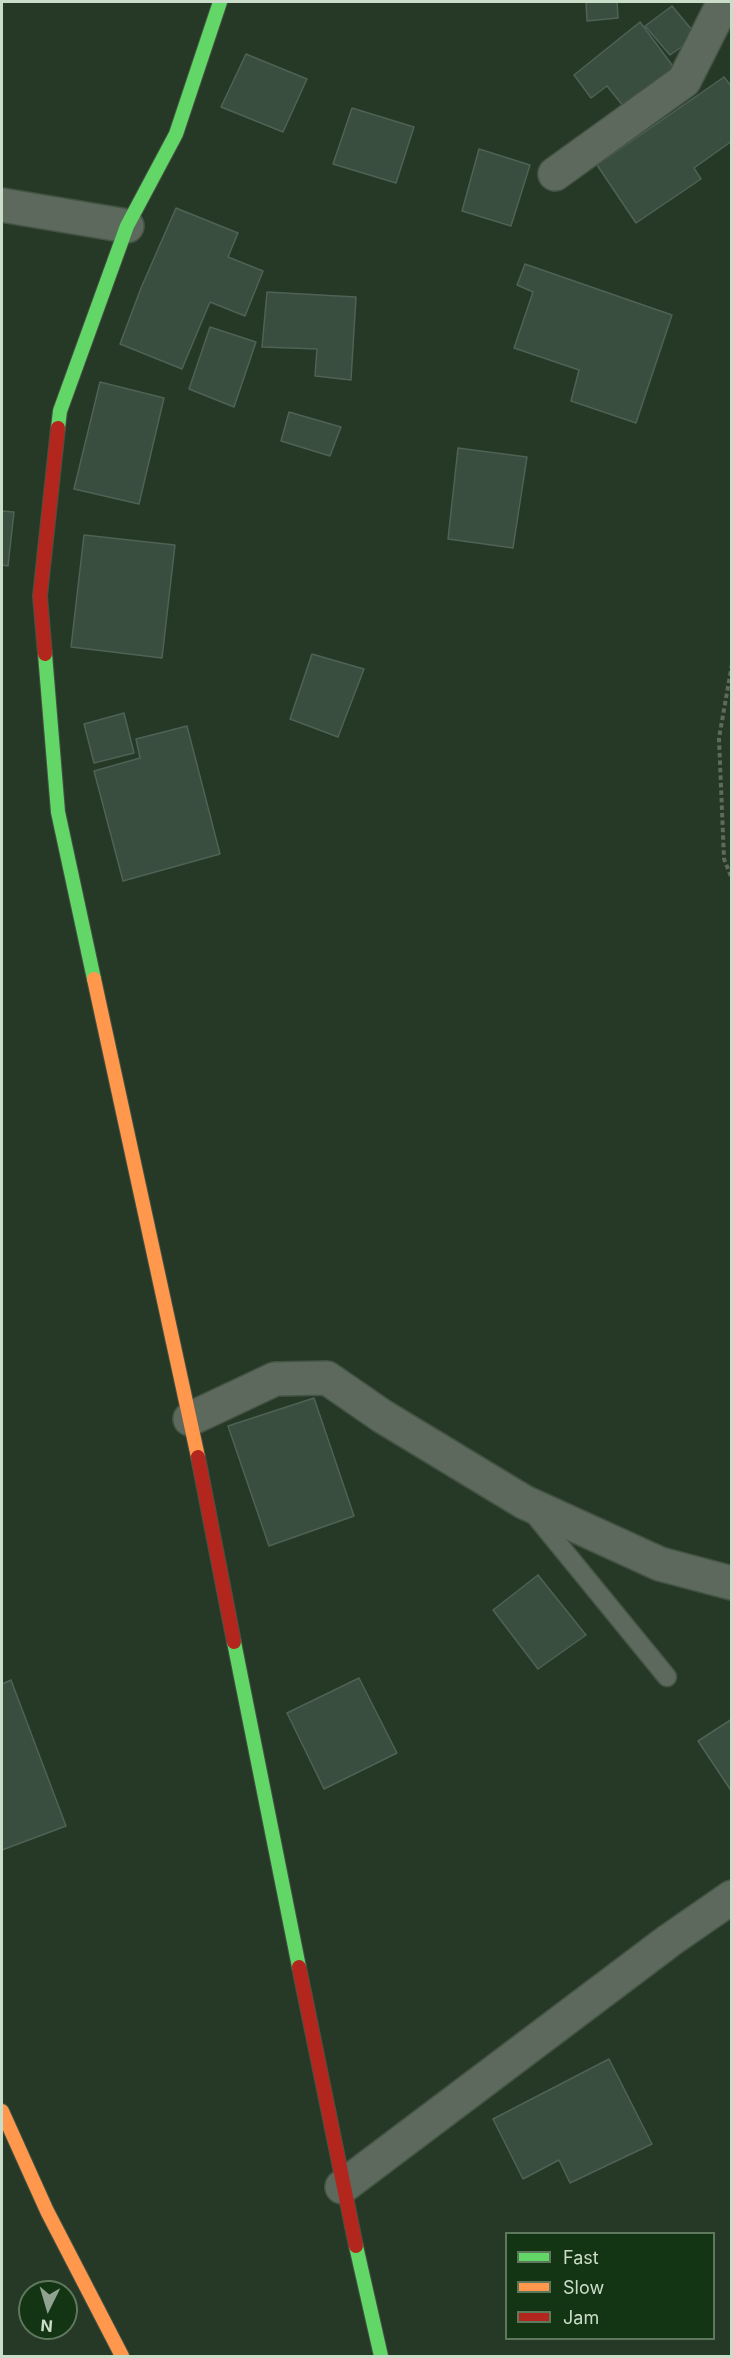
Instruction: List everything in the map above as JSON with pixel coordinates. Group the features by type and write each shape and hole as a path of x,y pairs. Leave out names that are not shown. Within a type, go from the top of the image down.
{"street":[{"path":"220,2 176,134 127,226 60,411 40,596 58,812 190,1419 342,2187 381,2356"},
{"path":"555,174 684,81 724,2"},
{"path":"2,205 127,226"},
{"path":"190,1419 275,1379 327,1378 382,1416 524,1502 660,1564 732,1583"},
{"path":"342,2187 660,1947 732,1897"},
{"path":"2,2111 47,2211 122,2356"}],"lane":[{"path":"524,1502 667,1677"}],"path":[{"path":"732,664 719,738 724,859 732,879"}],"building":[{"path":"586,2 617,2 618,18 587,21"},
{"path":"672,6 697,36 670,55 645,26"},
{"path":"640,22 675,69 624,107 607,86 591,98 574,75"},
{"path":"246,54 307,79 283,132 221,107"},
{"path":"724,77 732,87 732,141 694,168 701,179 636,223 597,165"},
{"path":"352,108 414,127 396,183 333,164"},
{"path":"479,149 530,165 511,226 462,211"},
{"path":"176,208 238,233 228,257 263,271 245,316 210,302 182,369 120,344 141,288"},
{"path":"525,264 672,315 636,423 571,401 579,370 514,348 533,292 517,285"},
{"path":"267,292 356,297 351,380 315,376 317,349 262,347"},
{"path":"210,327 256,342 234,407 189,389"},
{"path":"100,382 164,398 139,504 74,489"},
{"path":"289,412 341,427 330,456 281,441"},
{"path":"458,448 527,457 513,548 448,539"},
{"path":"2,511 14,512 8,566 2,565"},
{"path":"84,535 175,545 162,658 71,647"},
{"path":"312,654 364,669 338,737 290,719"},
{"path":"124,713 134,753 94,763 84,724"},
{"path":"187,726 220,854 123,881 94,771 140,758 136,739"},
{"path":"314,1398 354,1516 269,1546 228,1426"},
{"path":"538,1575 586,1635 538,1669 493,1610"},
{"path":"359,1678 397,1753 324,1789 287,1713"},
{"path":"11,1680 66,1826 2,1850 2,1684"},
{"path":"732,1719 732,1792 698,1741"},
{"path":"609,2059 652,2144 570,2183 559,2160 523,2179 493,2119"}],"traffic: fast":[{"path":"58,428 60,411 127,226 176,134 220,2"},
{"path":"45,654 58,812 94,979"},
{"path":"234,1642 299,1967"},
{"path":"356,2246 381,2356"}],"traffic: slow":[{"path":"94,979 198,1457"},
{"path":"2,2111 47,2211 122,2356"}],"traffic: jam":[{"path":"45,654 40,596 58,428"},
{"path":"198,1457 234,1642"},
{"path":"299,1967 356,2246"}]}
